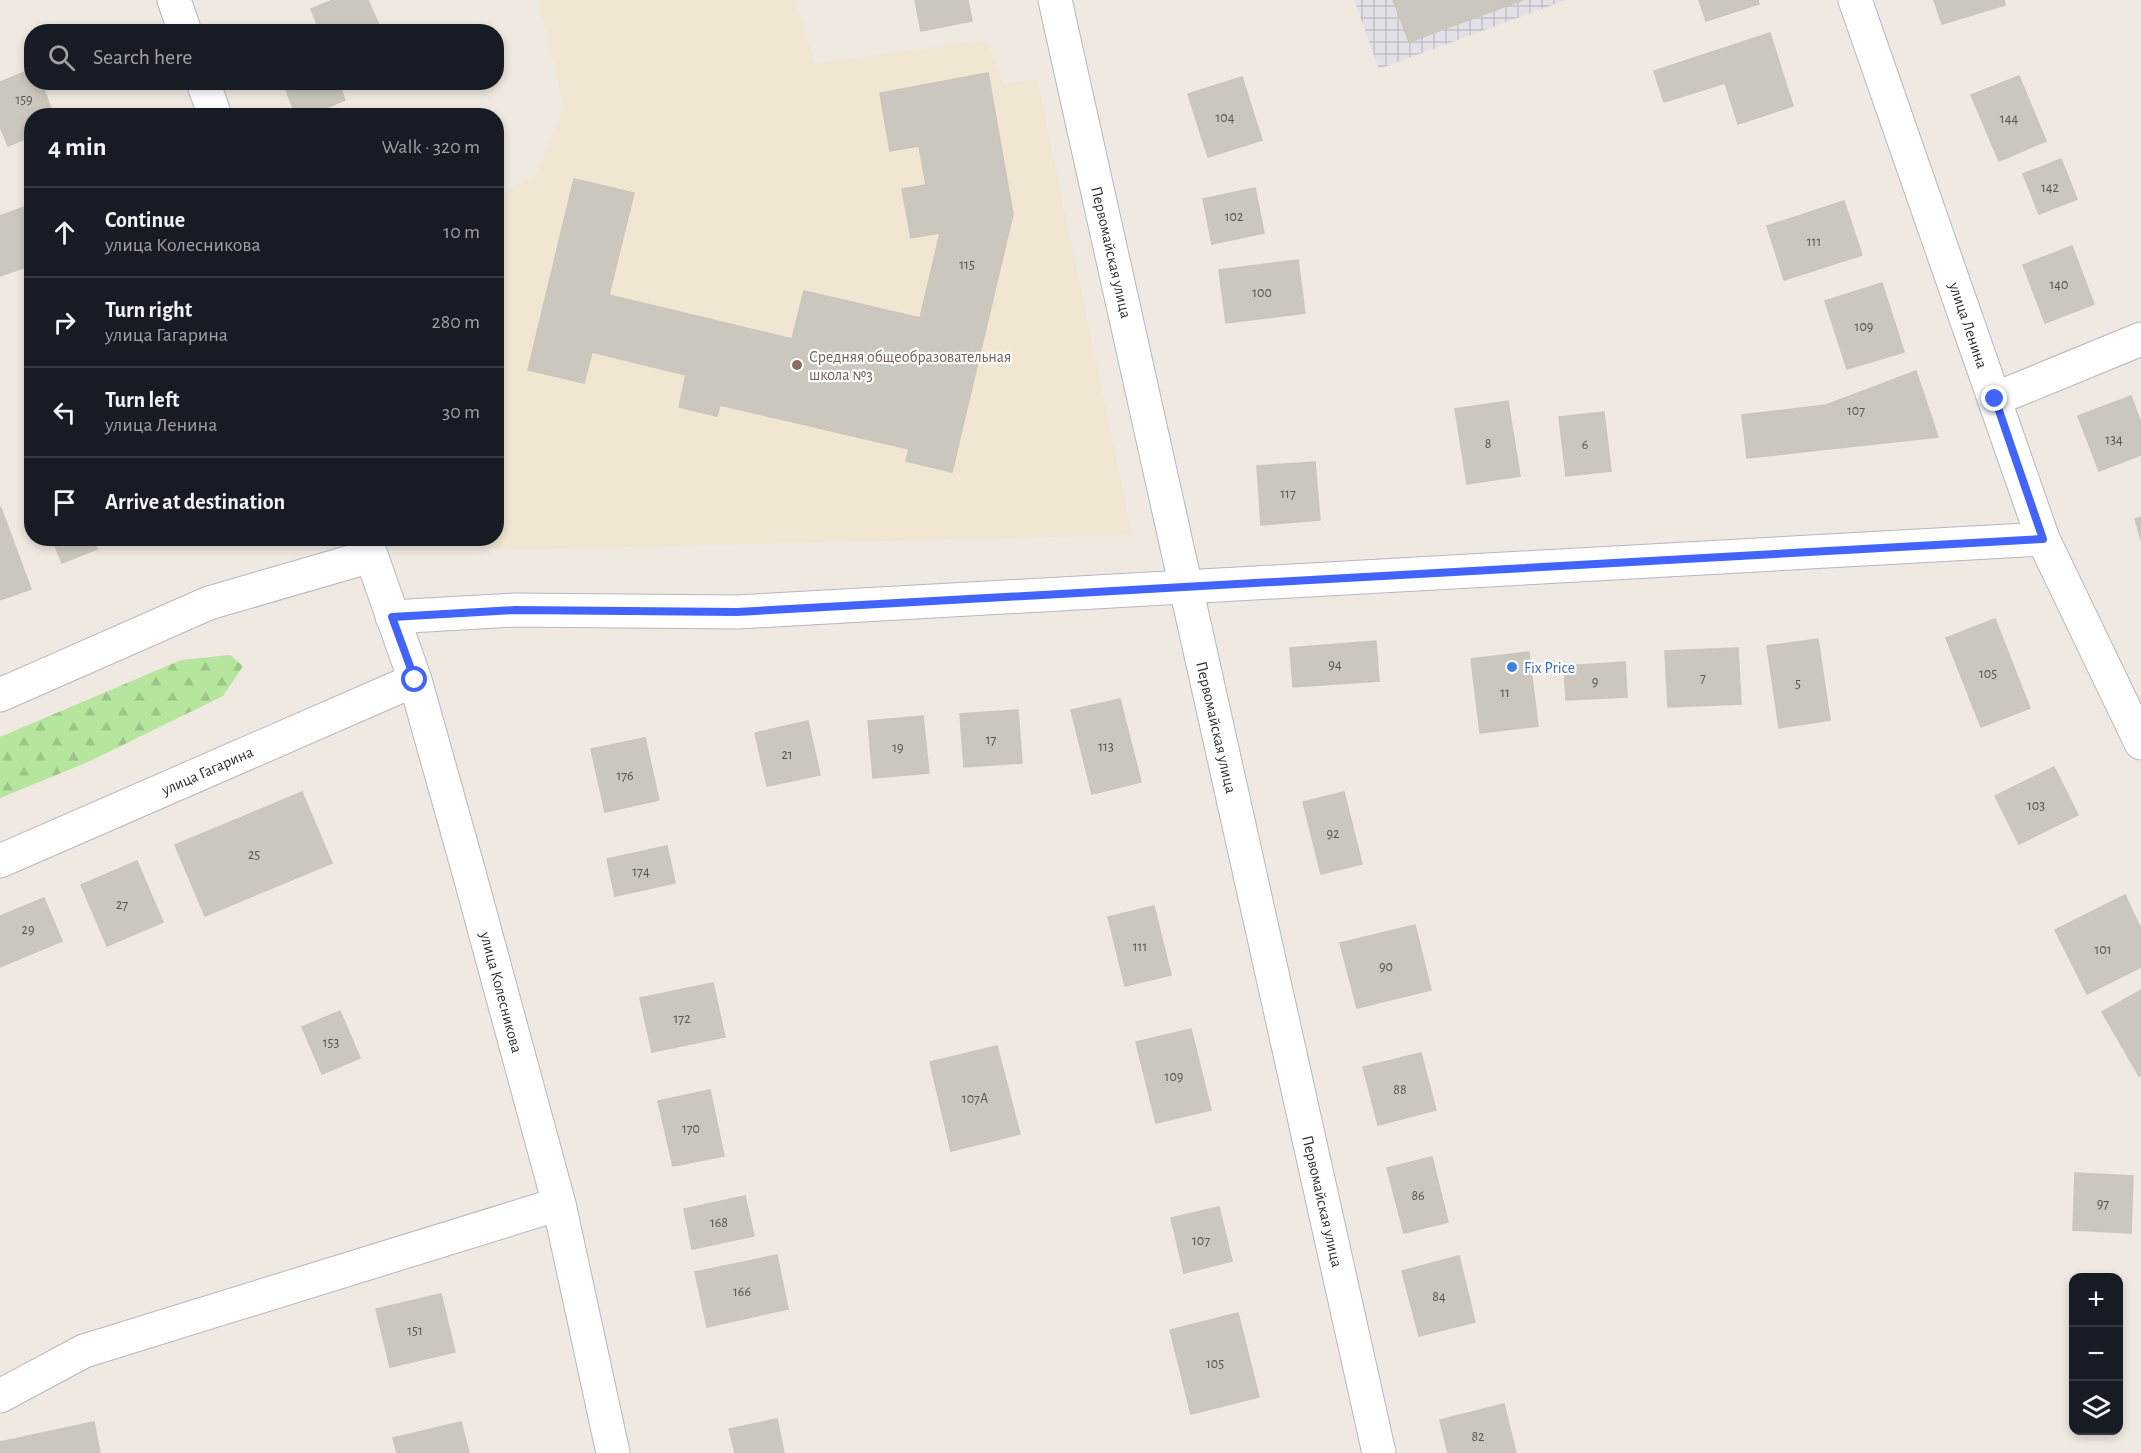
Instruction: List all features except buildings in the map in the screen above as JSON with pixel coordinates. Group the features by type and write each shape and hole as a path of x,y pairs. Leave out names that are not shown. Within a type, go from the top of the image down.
{"street":[{"path":"174,0 182,24"},
{"name":"Первомайская улица","path":"1056,0 1379,1453"},
{"name":"улица Ленина","path":"1855,0 2043,539 2141,743"},
{"path":"206,90 212,108"},
{"path":"1995,399 2141,339"},
{"path":"392,617 515,610 737,612 2043,539"},
{"path":"0,695 209,603 368,547"},
{"name":"улица Колесникова","path":"368,547 415,680 559,1204 613,1453"},
{"name":"улица Гагарина","path":"0,861 415,680"},
{"path":"0,1396 84,1351 559,1204"}],"shaded area":[{"name":"Средняя общеобразовательная школа №3","path":"538,0 795,0 815,64 986,40 1003,84 1037,79 1132,535 495,550 493,546 504,546 504,192 536,176 564,106"},
{"path":"1354,0 1566,0 1379,69"}],"green space":[{"path":"230,655 243,666 223,696 88,762 0,798 0,737 181,660"}],"place":[{"name":"Средняя общеобразовательная школа №3","path":"797,365"},
{"name":"Fix Price","path":"1512,667"}],"route":[{"path":"415,680 392,617 515,610 737,612 2043,539 1995,399"}]}
